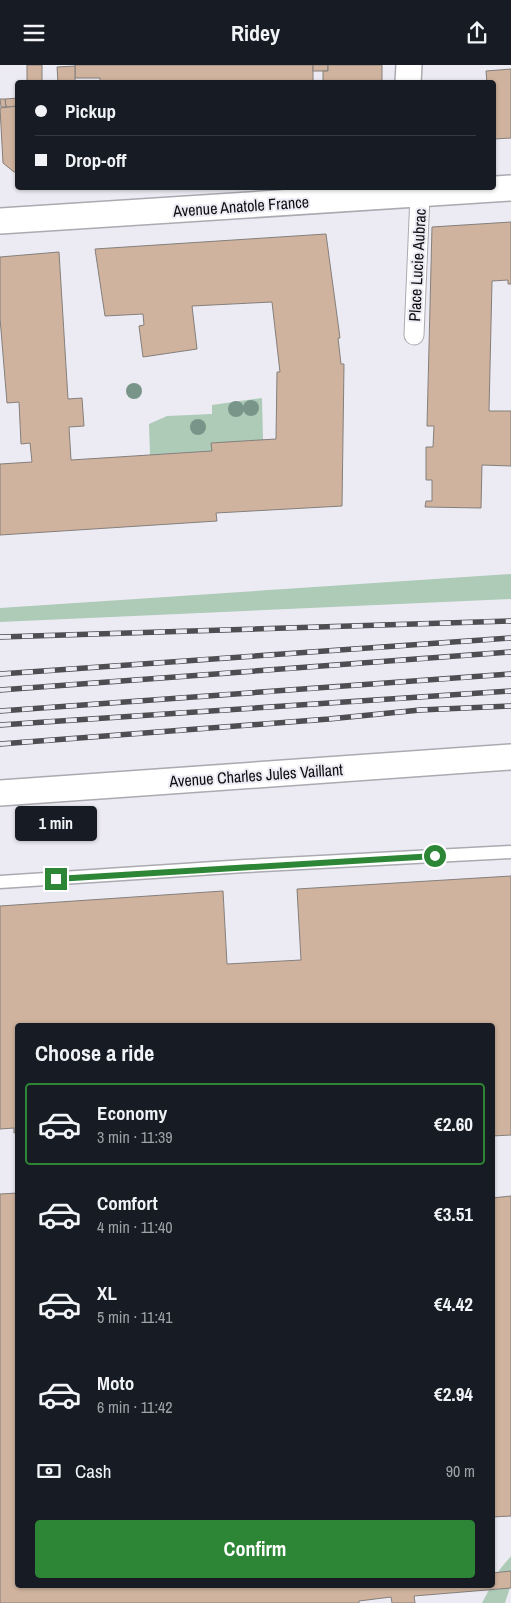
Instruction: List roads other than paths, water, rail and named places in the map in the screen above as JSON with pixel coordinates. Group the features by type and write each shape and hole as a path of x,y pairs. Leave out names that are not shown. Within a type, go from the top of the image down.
{"street":[{"path":"408,80 409,65"},
{"name":"Avenue Anatole France","path":"496,189 511,188"},
{"name":"Avenue Anatole France","path":"0,221 471,190"},
{"name":"Place Lucie Aubrac","path":"412,193 414,335"},
{"name":"Avenue Charles Jules Vaillant","path":"0,793 511,757"}],"lane":[{"path":"0,882 244,866 511,852"}],"railway":[{"path":"0,637 511,621"},
{"path":"0,674 511,638"},
{"path":"0,690 511,652"},
{"path":"0,711 511,674"},
{"path":"0,725 511,691"},
{"path":"0,744 329,719 420,710 511,706"}]}
